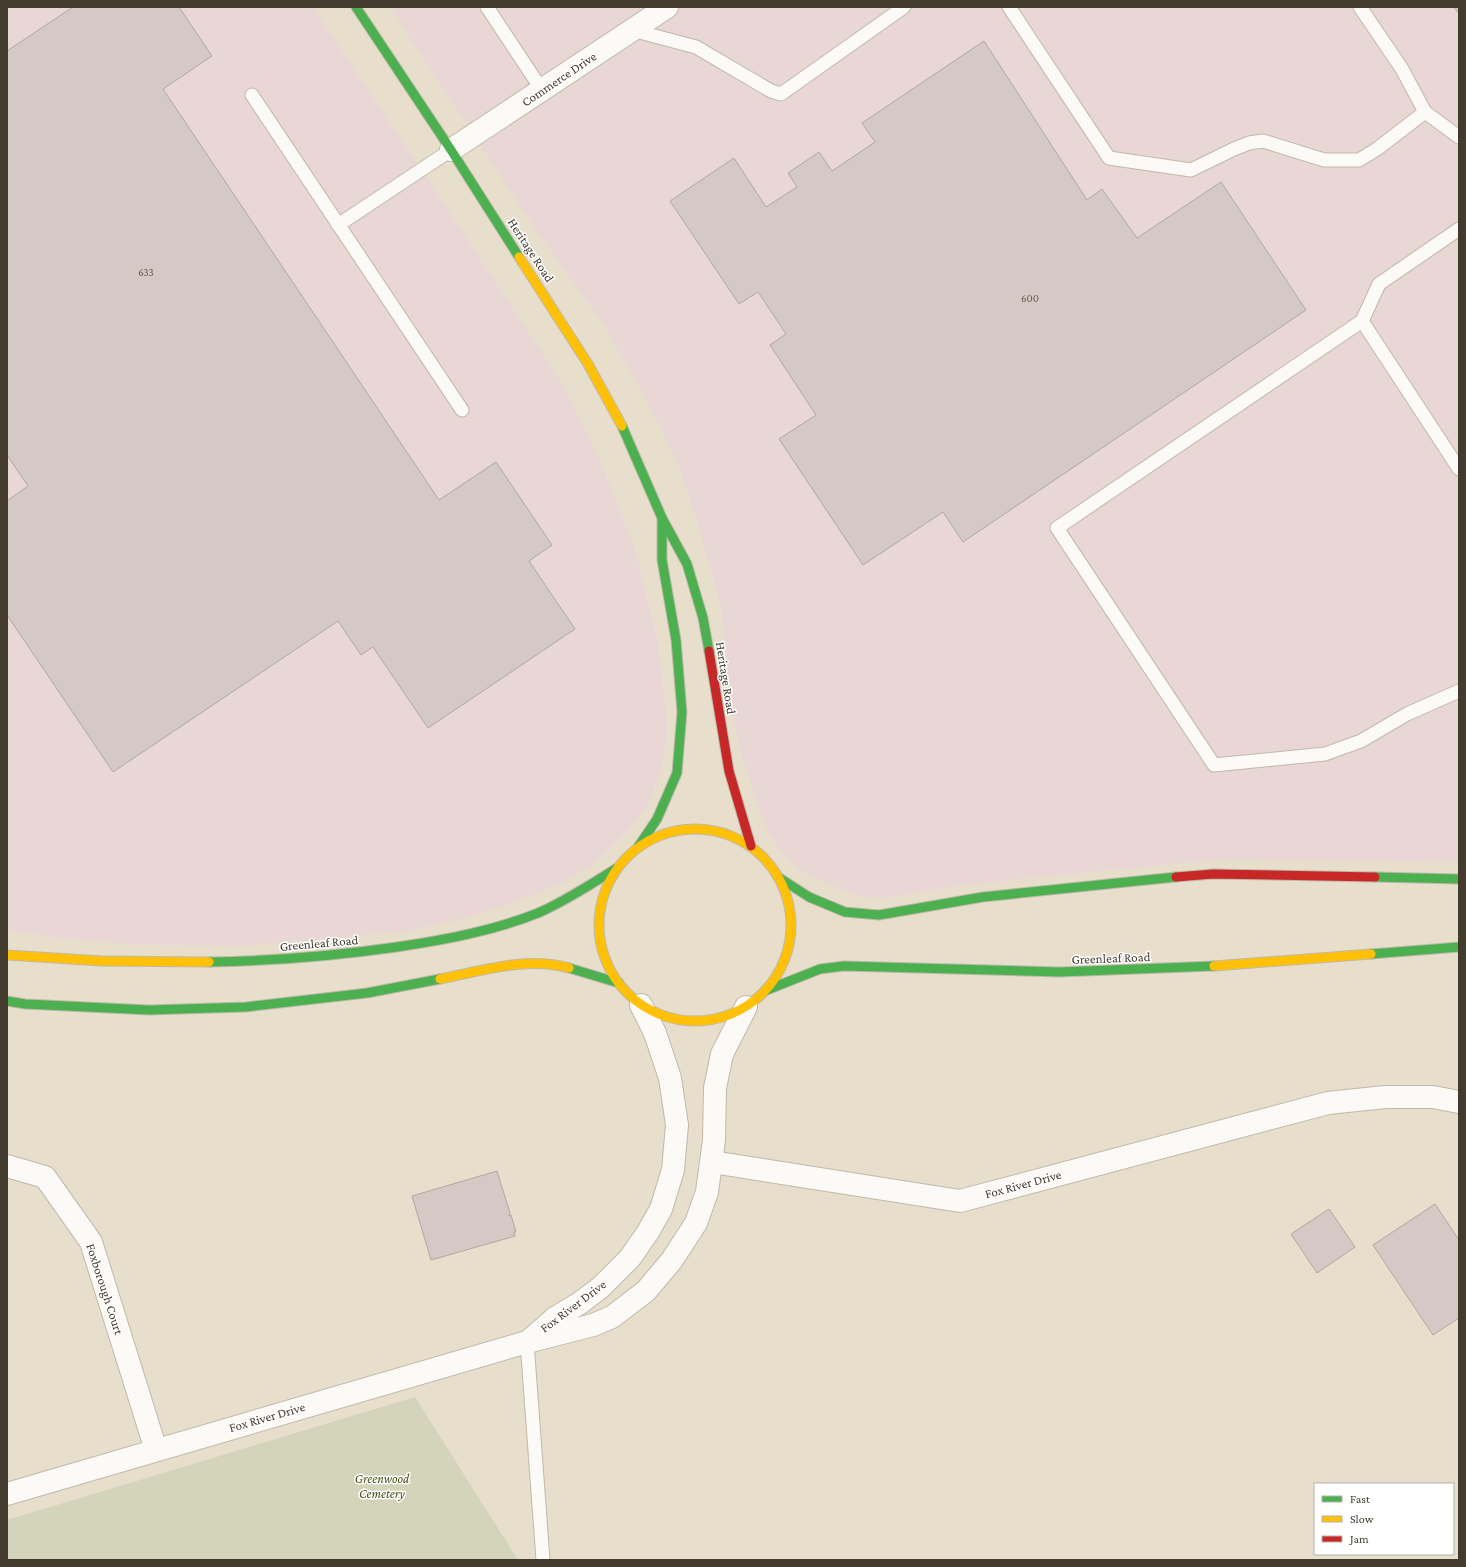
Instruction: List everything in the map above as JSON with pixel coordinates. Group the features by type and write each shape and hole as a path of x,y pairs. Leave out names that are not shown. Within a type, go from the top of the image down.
{"main road":[{"name":"Heritage Road","path":"356,7 452,150 588,364 626,435 662,518 687,564 703,618 729,771 751,846"},
{"name":"Heritage Road","path":"638,847 657,819 677,772 682,712 676,640 662,560 662,518"},
{"path":"695,828 725,833 751,846 771,865 778,876 789,901 791,928 787,955 779,973 767,990 746,1007 722,1018 695,1022 668,1018 641,1005 618,984 610,971 604,957 598,926 603,896 617,868 626,857 638,847 665,833 680,829 695,828"},
{"name":"Greenleaf Road","path":"7,955 49,958 176,962 266,961 358,952 431,942 498,926 537,912 563,901 617,868"},
{"path":"778,876 809,897 845,912 879,915 983,897 1213,874 1459,879"},
{"name":"Greenleaf Road","path":"767,990 820,969 844,966 1060,972 1143,970 1240,965 1459,947"},
{"path":"7,1001 25,1004 149,1010 246,1007 368,993 504,967 539,963 566,967 618,984"}],"street":[{"name":"Commerce Drive","path":"452,150 667,7"},
{"name":"Fox River Drive","path":"527,1342 554,1318 580,1303 601,1288 630,1258 648,1232 661,1209 673,1170 678,1125 670,1078 655,1033 641,1005"},
{"name":"Fox River Drive","path":"7,1494 527,1342 593,1325 612,1317 646,1291 672,1260 696,1223 707,1192 712,1162 715,1088 722,1054 746,1007"},
{"name":"Fox River Drive","path":"712,1162 960,1201 1328,1103 1384,1096 1433,1097 1459,1102"},
{"name":"Foxborough Court","path":"7,1166 45,1177 91,1242 156,1450"}],"lane":[{"path":"487,7 542,90"},
{"path":"632,30 696,47 771,92 781,94 904,7"},
{"path":"1009,7 1109,158 1191,170 1249,143 1263,141 1324,160 1359,160 1377,149 1425,112"},
{"path":"1360,7 1402,69 1425,112 1459,137"},
{"path":"252,95 462,410"},
{"path":"338,225 452,150"},
{"path":"1459,229 1379,284 1362,320 1057,528 1214,765 1325,754 1361,741 1407,714 1459,691"},
{"path":"1362,320 1459,469"},
{"path":"527,1342 543,1560"}],"shaded area":[{"path":"7,7 313,7 550,364 567,392 600,460 636,552 656,634 666,709 667,737 660,772 649,803 631,828 592,865 558,885 507,905 462,919 408,931 242,946 122,944 7,930"},
{"path":"390,7 1459,7 1459,862 1223,859 989,882 929,890 894,897 866,898 830,885 806,874 788,859 778,847 766,828 752,788 738,741 731,703 721,606 690,498 676,460 658,422 604,325 541,238"}],"green space":[{"name":"Greenwood Cemetery","path":"415,1397 518,1560 7,1560 7,1520"}],"building":[{"path":"73,7 179,7 212,56 163,89 439,500 496,462 552,545 529,561 575,629 428,728 373,647 361,655 338,621 113,772 7,615 7,501 28,486 7,455 7,51"},
{"path":"1454,7 1459,7 1459,14"},
{"path":"984,41 1087,200 1102,189 1137,238 1221,182 1306,310 963,542 943,512 863,565 779,439 816,415 770,345 786,334 758,292 739,304 670,201 734,158 766,207 797,187 788,173 819,152 832,171 875,142 862,123"},
{"path":"497,1171 510,1213 509,1216 511,1215 516,1232 514,1232 515,1236 431,1260 412,1196"},
{"path":"1435,1204 1459,1240 1459,1318 1433,1335 1373,1245"},
{"path":"1329,1209 1355,1247 1317,1273 1291,1234"}],"traffic: fast":[{"path":"356,7 451,150 519,257"},
{"path":"622,426 662,518 687,564 703,618 709,651"},
{"path":"638,847 657,819 677,773 682,712 676,640 662,560 662,521"},
{"path":"209,962 303,958 350,953 415,944 486,930 538,913 568,898 617,868"},
{"path":"778,877 809,897 845,912 879,915 983,897 1176,877"},
{"path":"1375,877 1459,879"},
{"path":"1371,954 1459,947"},
{"path":"767,990 820,969 844,966 1060,972 1214,966"},
{"path":"569,968 619,983"},
{"path":"7,1001 25,1004 149,1010 246,1007 367,993 440,979"}],"traffic: slow":[{"path":"519,257 588,364 622,426"},
{"path":"704,829 714,830 740,840 756,850 770,864 784,888 790,906 791,925 790,944 784,962 770,986 756,1000 732,1014 714,1020 686,1021 676,1020 650,1010 634,1000 620,986 606,962 600,944 599,916 600,906 610,880 620,864 634,850 658,836 676,830 704,829"},
{"path":"1214,966 1371,954"},
{"path":"7,955 102,961 209,962"},
{"path":"440,979 521,964 553,965 569,968"}],"traffic: jam":[{"path":"709,651 729,771 751,846"},
{"path":"1176,877 1213,874 1375,877"}]}
